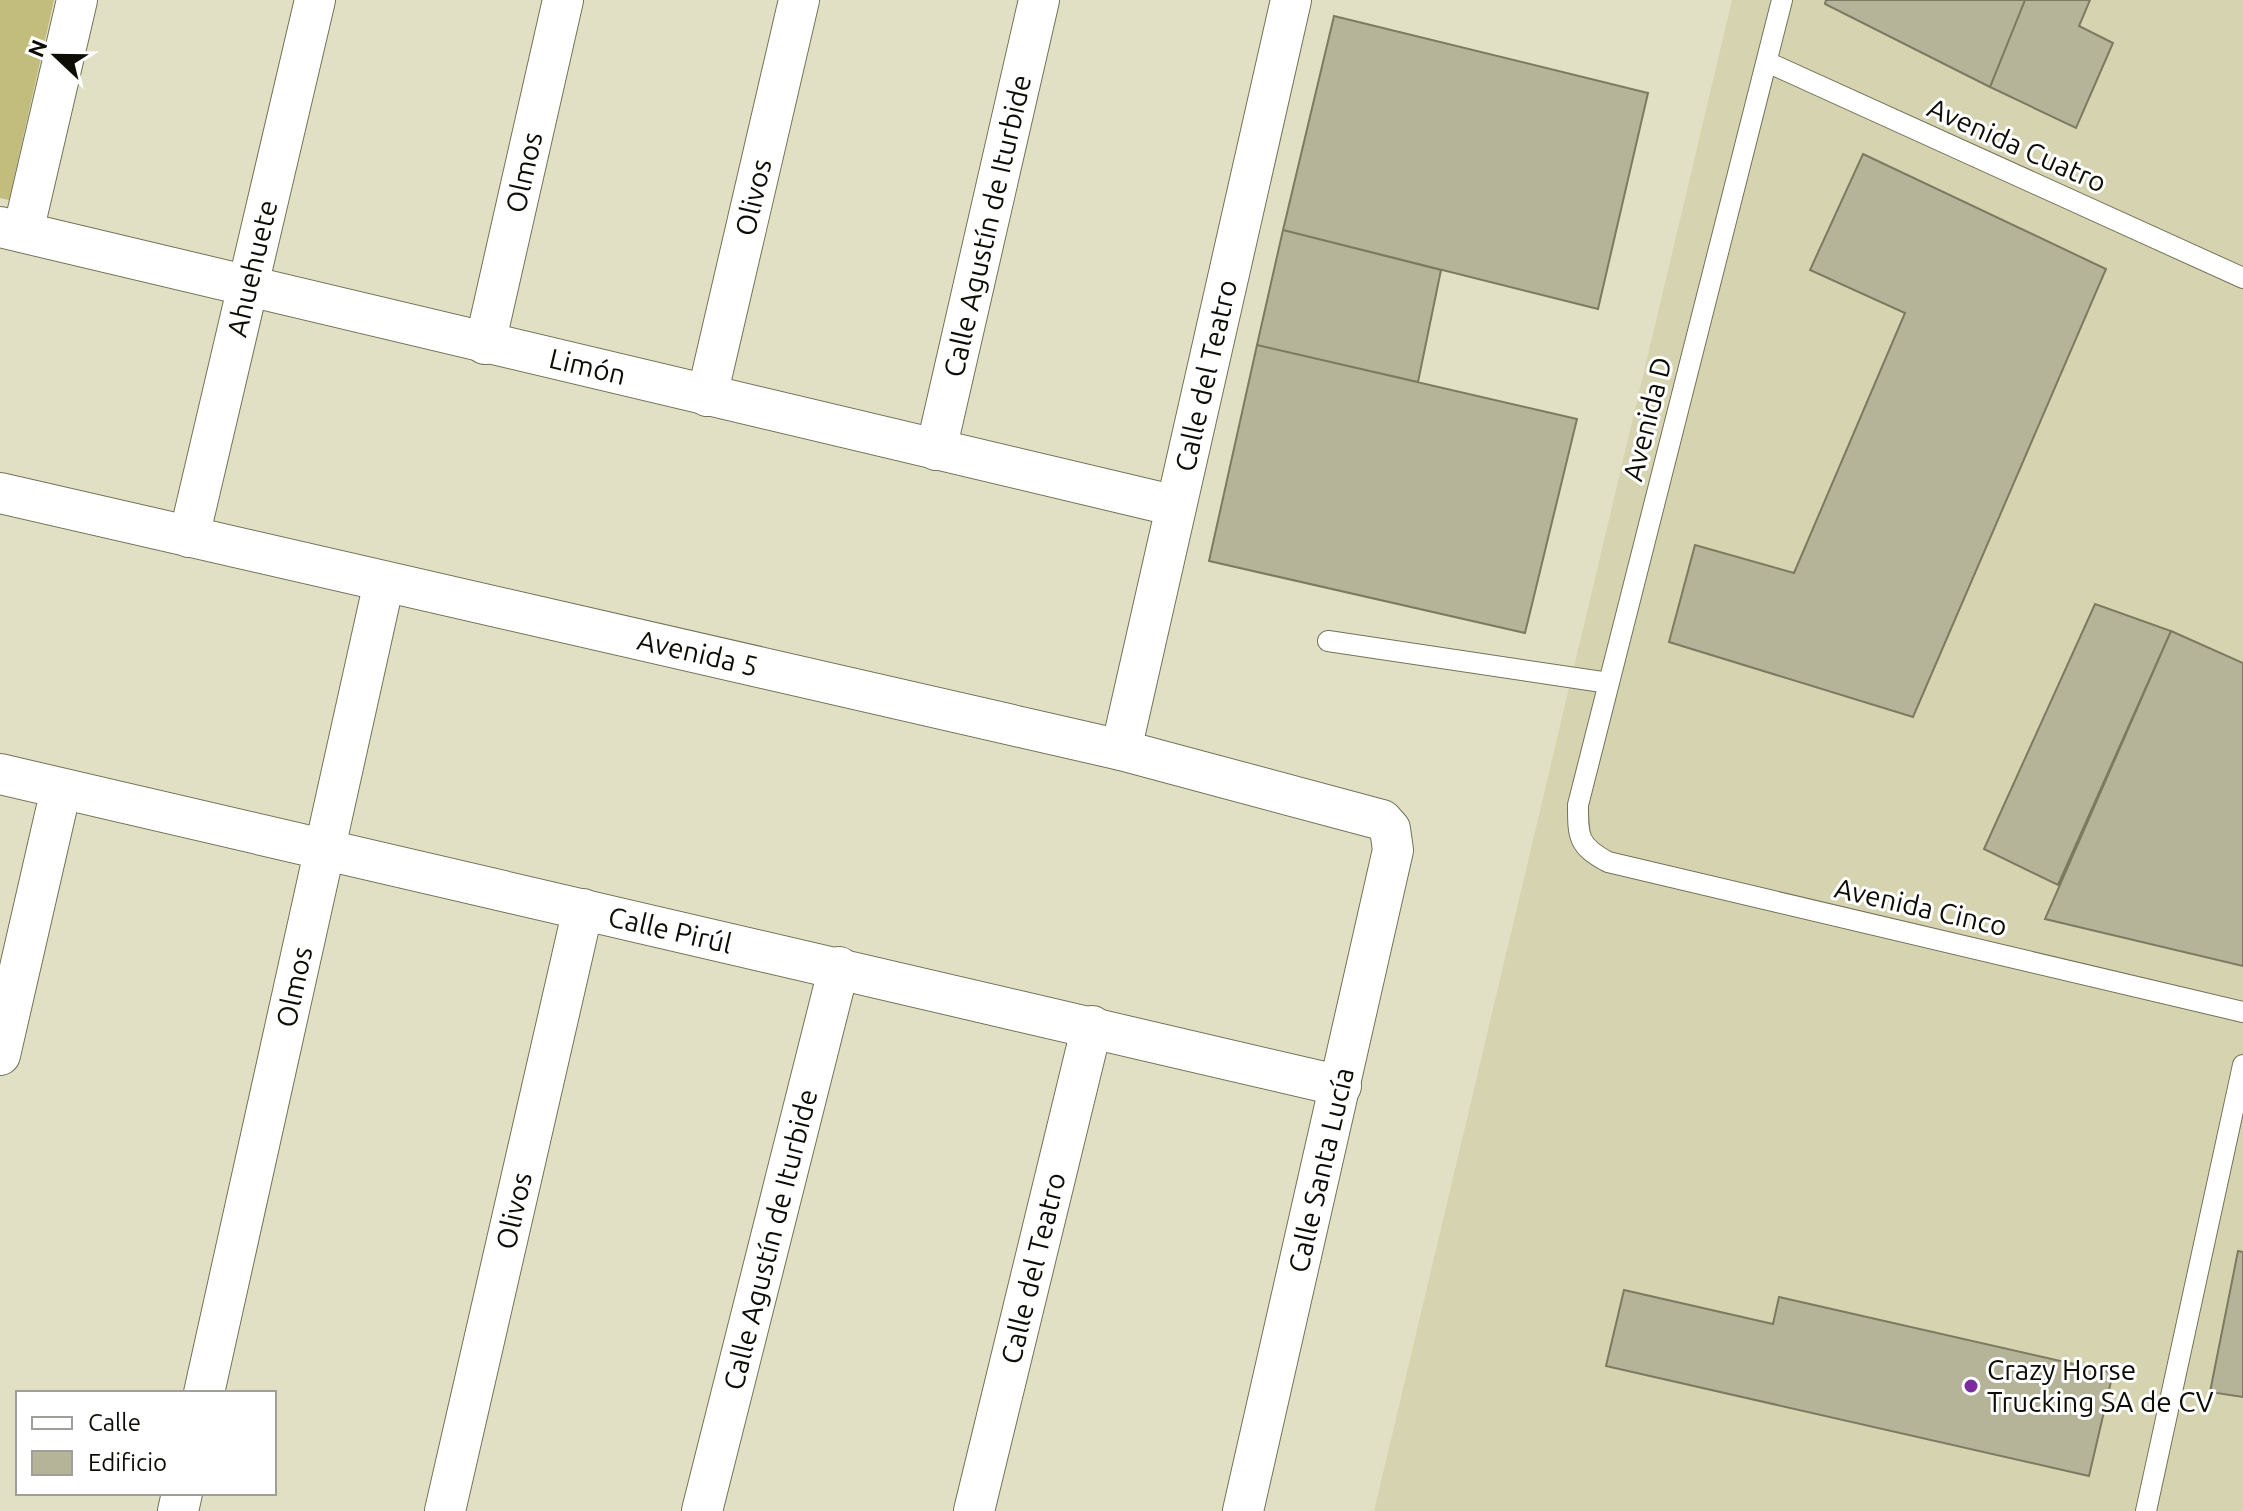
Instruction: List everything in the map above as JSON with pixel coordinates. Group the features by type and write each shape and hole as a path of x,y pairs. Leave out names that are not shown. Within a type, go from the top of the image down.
{"street":[{"path":"11,229 77,0"},
{"name":"Ahuehuete","path":"189,537 315,0"},
{"name":"Olmos","path":"485,344 563,0"},
{"name":"Olivos","path":"707,396 799,0"},
{"name":"Calle Agustín de Iturbide","path":"936,450 1039,0"},
{"name":"Calle del Teatro","path":"1121,750 1291,0"},
{"name":"Limón","path":"11,229 247,288 1176,506"},
{"name":"Avenida 5","path":"0,493 1121,750 1372,815 1390,829"},
{"name":"Olmos","path":"204,1391 327,850 384,582"},
{"name":"Calle Pirúl","path":"0,774 1341,1086"},
{"path":"0,1055 61,789"},
{"name":"Calle Santa Lucía","path":"1243,1511 1393,850 1390,829"},
{"name":"Olivos","path":"445,1511 583,909"},
{"name":"Calle Agustín de Iturbide","path":"702,1511 839,967"},
{"name":"Calle del Teatro","path":"974,1511 1092,1026"}],"lane":[{"name":"Avenida D","path":"1588,852 1578,834 1578,805 1782,0"},
{"name":"Avenida Cuatro","path":"1767,62 2243,278"},
{"path":"1328,641 1609,683"},
{"name":"Avenida Cinco","path":"1588,852 1608,862 2243,1012"},
{"path":"2146,1511 2243,1065"}],"shaded area":[{"path":"0,0 54,0 9,200 0,198"},
{"path":"1732,0 2243,0 2243,1511 1374,1511"}],"building":[{"path":"1826,0 2025,0 1990,87 1825,4"},
{"path":"2025,0 2090,0 2079,26 2113,43 2076,128 1990,87"},
{"path":"1334,16 1648,93 1598,309 1283,230"},
{"path":"1863,154 2106,269 1913,717 1669,642 1695,545 1794,573 1905,313 1810,270"},
{"path":"1283,230 1441,270 1418,382 1257,345"},
{"path":"1257,345 1577,419 1525,633 1209,561"},
{"path":"2095,604 2171,631 2058,885 1984,849"},
{"path":"2171,631 2243,663 2243,966 2045,919"},
{"path":"2238,1251 2243,1252 2243,1397 2210,1392"},
{"path":"1624,1290 1773,1324 1779,1297 2113,1373 2089,1476 1606,1366"}],"place":[{"name":"Crazy Horse Trucking SA de CV","path":"1971,1386"}]}
